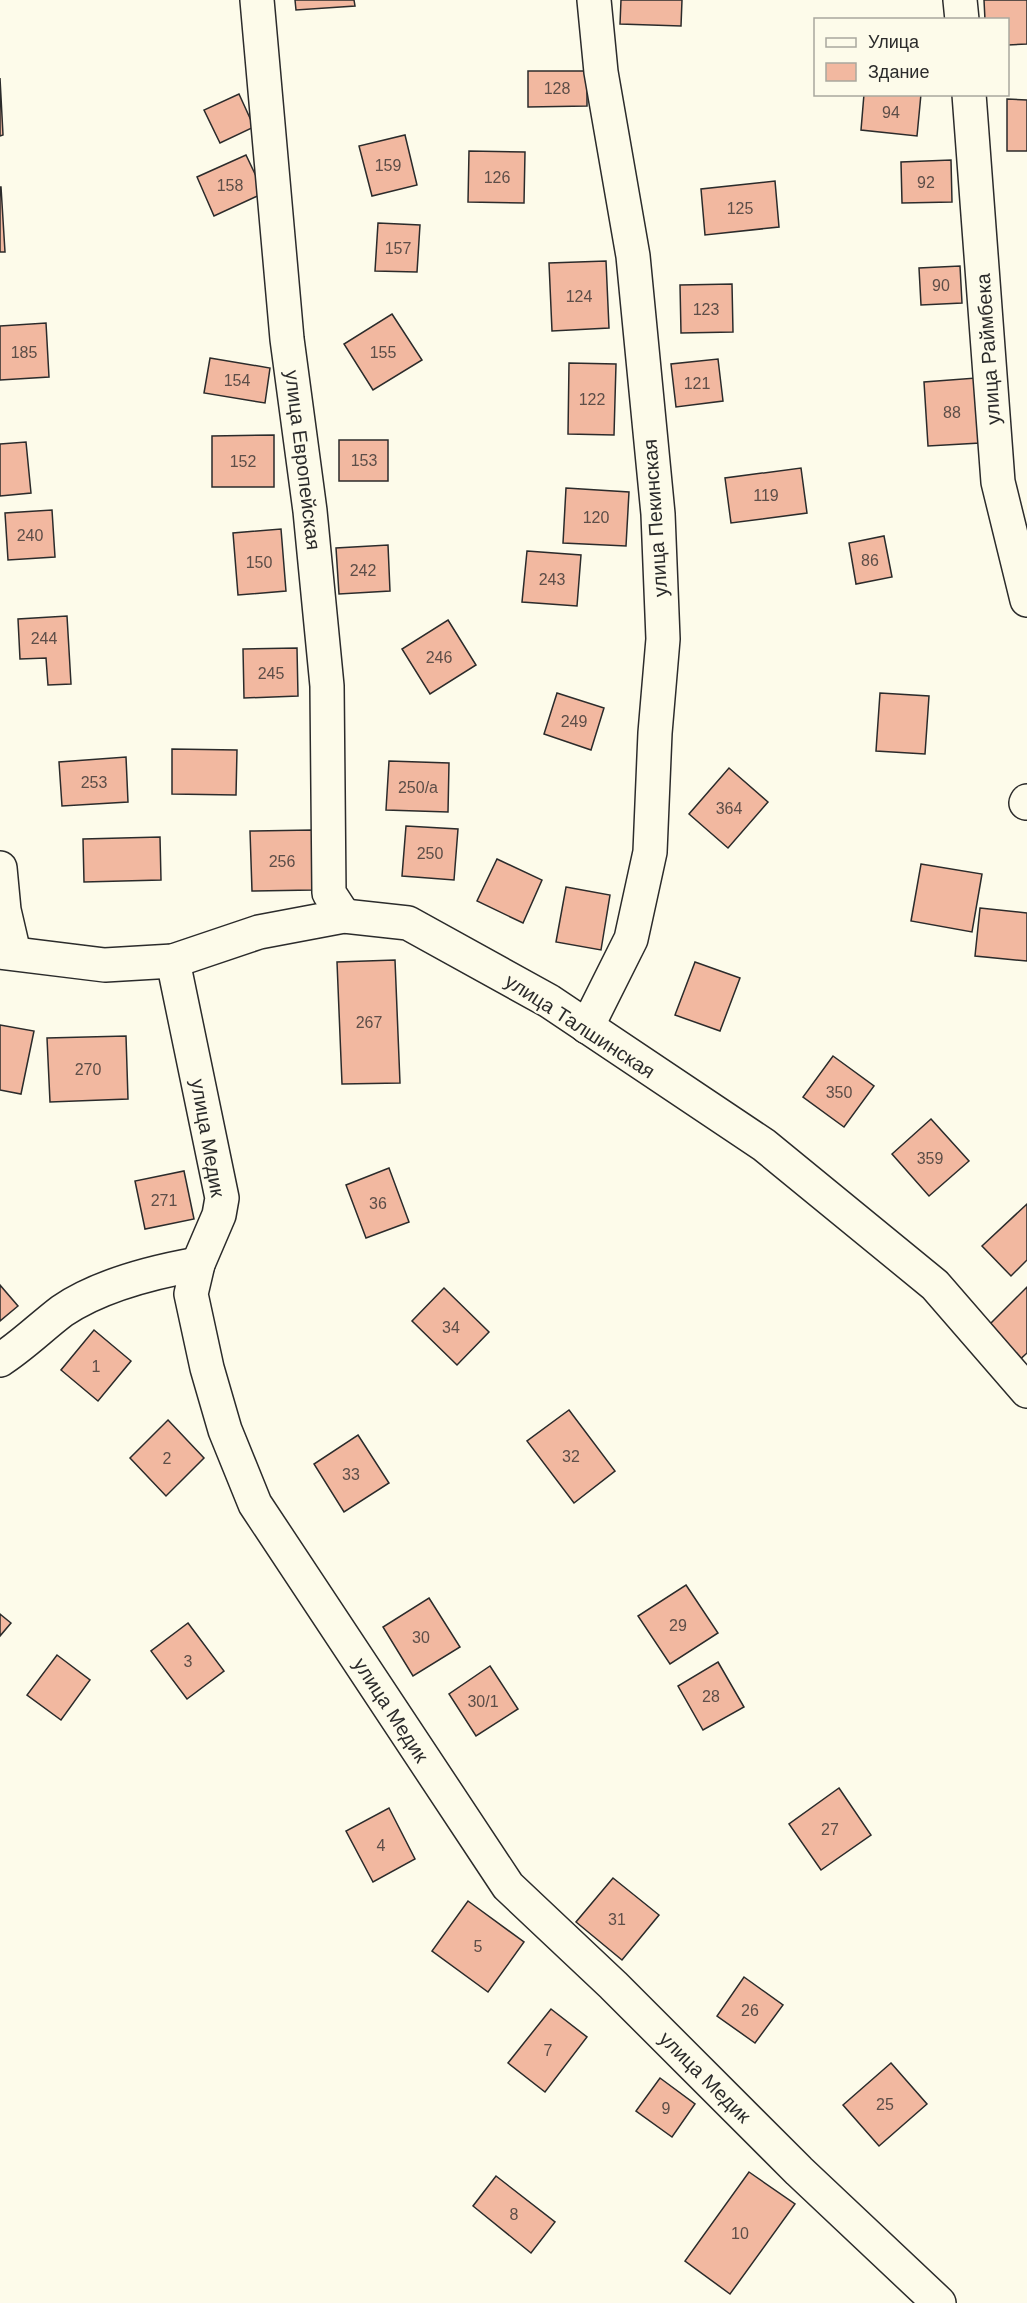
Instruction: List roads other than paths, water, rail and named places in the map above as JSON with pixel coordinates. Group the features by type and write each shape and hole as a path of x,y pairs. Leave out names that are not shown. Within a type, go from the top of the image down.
{"street":[{"name":"улица Европейская","path":"257,0 287,339 310,511 327,686 329,893 344,916"},
{"name":"улица Пекинская","path":"586,1027 631,939 650,852 655,733 663,639 658,514 633,256 601,72 594,0"},
{"path":"960,0 962,18"},
{"name":"улица Раймбека","path":"969,96 998,482 1027,600"},
{"path":"0,868 7,952"},
{"name":"улица Талшинская","path":"7,952 105,965 173,961 259,932 344,916 408,923 549,1001 764,1145 935,1286 1027,1391"},
{"name":"улица Медик","path":"173,961 222,1198 219,1215 198,1263 191,1294 207,1368 225,1430 255,1504 508,1886 613,1985 799,2171 939,2303"},
{"path":"0,1360 63,1311 89,1296 164,1270 198,1263"}]}
